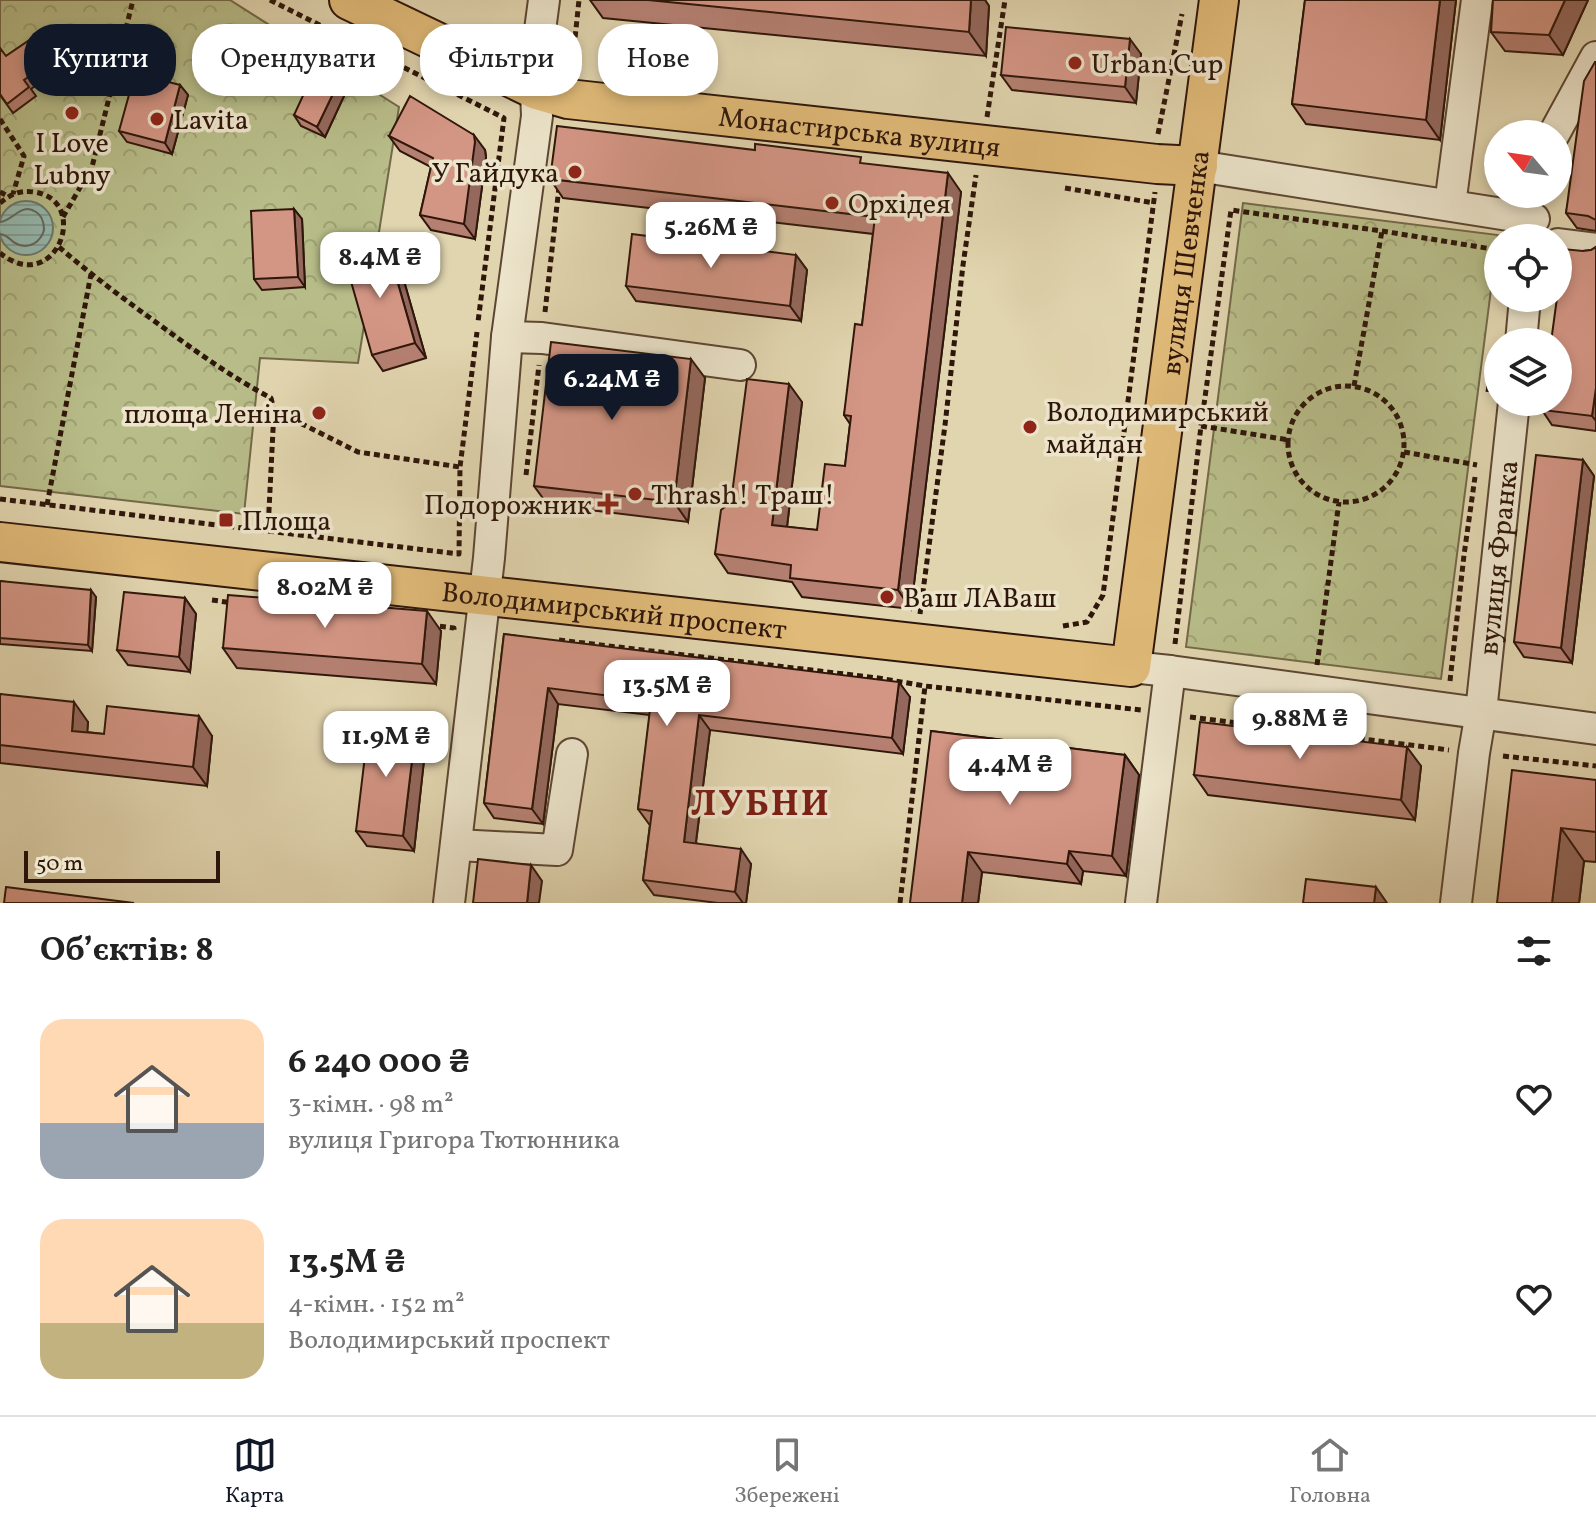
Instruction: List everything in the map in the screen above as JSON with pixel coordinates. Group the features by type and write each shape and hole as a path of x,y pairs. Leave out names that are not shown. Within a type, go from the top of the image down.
{"main road":[{"name":"Монастирська вулиця","path":"349,0 420,29"},
{"name":"вулиця Шевченка","path":"1131,667 1219,0"},
{"name":"Монастирська вулиця","path":"565,96 568,99 1198,166"},
{"name":"Володимирський проспект","path":"0,542 1131,667"}],"street":[{"path":"541,24 544,0"},
{"path":"1450,205 1477,0"},
{"path":"1562,120 1596,57"},
{"path":"449,903 485,596 507,337 537,116 548,96"},
{"path":"1198,166 1534,217"},
{"path":"1572,246 1596,249"},
{"path":"507,337 542,338 740,365"},
{"name":"вулиця Франка","path":"1456,903 1481,712 1499,416"},
{"path":"1141,903 1176,660"},
{"path":"1131,667 1176,660 1596,729"},
{"path":"456,845 557,850 572,754"}],"path":[{"path":"63,217 92,167 133,0"},
{"path":"0,499 459,554 460,467 504,118 270,0"},
{"path":"572,24 579,0"},
{"path":"987,118 1005,0"},
{"path":"1059,627 1087,622 1103,595 1154,203 1158,134 1185,0"},
{"path":"0,119 24,156 11,195"},
{"path":"908,613 920,614 976,174"},
{"path":"0,203 20,191 38,192 57,205 64,225 59,247 50,257 35,264 22,265 9,261 0,253"},
{"path":"0,192 11,195"},
{"path":"1176,660 1201,426 1231,210 1484,248"},
{"path":"1354,386 1382,231"},
{"path":"59,247 207,360 271,398 274,410 268,530"},
{"path":"47,505 91,274"},
{"path":"1354,386 1384,400 1395,413 1403,431 1404,452 1398,472 1381,491 1363,500 1339,502 1313,492 1298,477 1288,451 1289,440 1290,431 1303,406 1319,393 1354,386"},
{"path":"274,410 358,452 460,467"},
{"path":"1201,426 1289,440"},
{"path":"1404,452 1477,465 1450,686"},
{"path":"1317,670 1339,502"},
{"path":"201,599 248,604"},
{"path":"422,624 454,628"},
{"path":"555,640 1449,750"},
{"path":"900,903 925,686"},
{"path":"1503,756 1596,766"}],"green space":[{"path":"0,0 230,0 268,24 192,24 192,96 382,96 399,107 358,363 260,358 244,514 0,486"},
{"path":"1243,203 1484,233 1484,312 1488,312 1441,679 1186,647"}],"water":[{"path":"26,201 45,209 53,228 45,247 26,255 7,247 -1,228 7,209"}],"building":[{"path":"648,0 971,0 969,32"},
{"path":"1305,0 1440,0 1426,120 1292,104"},
{"path":"1493,0 1565,0 1549,35 1491,32"},
{"path":"1006,27 1130,39 1125,87 1001,75"},
{"path":"24,44 24,91 7,104 0,94 0,48 6,56"},
{"path":"1596,62 1596,220 1566,213 1567,208 1572,208 1572,169 1584,81"},
{"path":"176,84 180,85 165,143 119,131 129,96 176,96"},
{"path":"303,96 332,96 317,127 294,115"},
{"path":"410,96 474,135 464,224 420,215 433,158 389,136"},
{"path":"557,126 755,150 755,144 861,157 860,163 948,173 898,590 790,578 791,565 715,554 721,510 731,502 747,379 789,384 772,525 817,530 825,464 845,466 851,416 844,415 855,324 862,325 875,217 550,179"},
{"path":"294,209 298,277 254,279 251,211"},
{"path":"632,234 796,255 790,306 626,286"},
{"path":"387,245 415,343 372,355 344,257"},
{"path":"1596,247 1596,388 1592,416 1572,414 1572,328 1553,328 1555,312 1572,312 1572,250"},
{"path":"551,342 691,359 674,502 534,486"},
{"path":"1536,455 1583,460 1561,648 1514,642"},
{"path":"0,581 91,590 88,645 0,638"},
{"path":"124,592 185,598 179,657 117,650"},
{"path":"228,595 427,611 422,664 223,648"},
{"path":"504,634 899,682 892,738 699,715 684,842 741,849 735,892 643,880 652,811 638,809 651,701 548,688 532,809 484,803"},
{"path":"0,694 74,702 72,731 104,734 107,706 199,716 193,767 0,745"},
{"path":"369,722 416,727 403,836 356,831"},
{"path":"1200,722 1407,747 1401,800 1194,775"},
{"path":"931,731 1125,755 1112,856 1069,851 1067,864 968,852 962,903 910,903"},
{"path":"1512,770 1596,780 1596,832 1561,828 1552,903 1497,903"},
{"path":"478,859 531,865 527,903 473,903"},
{"path":"1306,879 1376,887 1374,903 1303,903"},
{"path":"6,887 134,903 4,903"}],"place":[{"name":"Urban Cup","path":"1075,63"},
{"name":"I Love Lubny","path":"72,113"},
{"name":"Lavita","path":"157,119"},
{"name":"У Гайдука","path":"575,172"},
{"name":"Орхідея","path":"832,203"},
{"name":"площа Леніна","path":"319,413"},
{"name":"Володимирський майдан","path":"1030,427"},
{"name":"Thrash! Траш!","path":"635,494"},
{"name":"Подорожник","path":"608,504"},
{"name":"Площа","path":"226,520"},
{"name":"Ваш ЛАВаш","path":"887,597"}],"district":[{"name":"ЛУБНИ","path":"761,802"}]}
